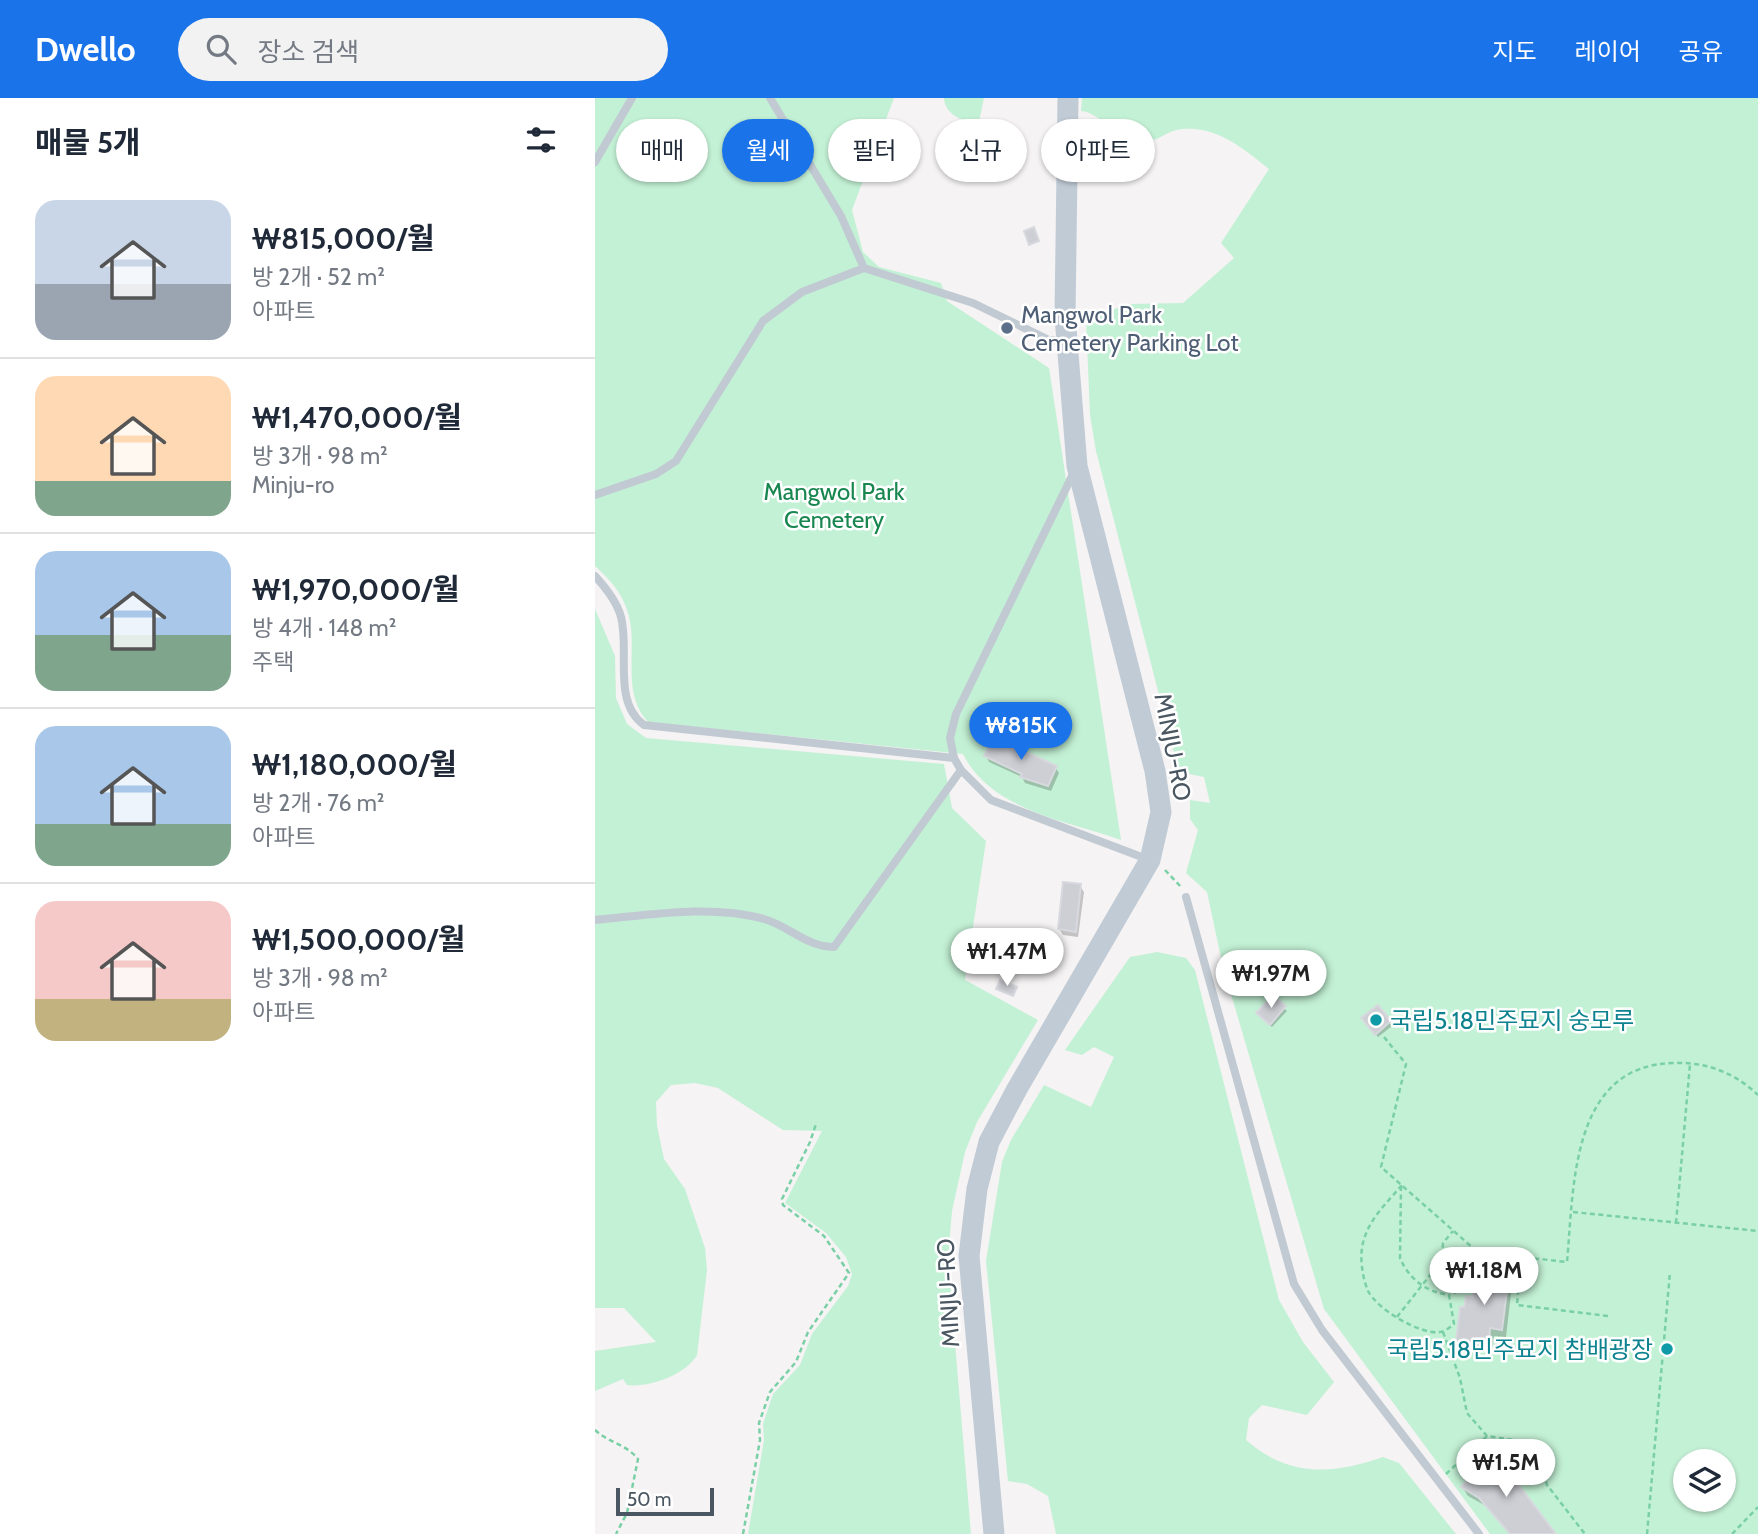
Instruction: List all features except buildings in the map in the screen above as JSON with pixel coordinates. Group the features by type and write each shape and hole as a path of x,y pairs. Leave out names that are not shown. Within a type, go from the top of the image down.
{"main road":[{"name":"MINJU-RO","path":"994,1534 969,1256 977,1189 989,1142 1150,860 1161,812 1155,771 1077,466 1066,341 1068,98"}],"lane":[{"path":"595,162 632,98"},
{"path":"770,98 841,216 864,268"},
{"path":"595,495 656,474 676,461 763,321 801,292 864,268 973,303 1049,340 1066,341"},
{"path":"1077,466 956,714 950,738 954,758 961,770 991,800 1003,807 1150,860"},
{"path":"595,576 621,617 627,704 644,726 954,758"},
{"path":"595,920 690,911 765,919 819,947 834,947 961,770"},
{"path":"1187,897 1294,1284 1322,1330 1479,1534"}],"path":[{"path":"1150,860 1174,878 1187,897"},
{"path":"1384,1037 1406,1064 1381,1167 1473,1248 1470,1286 1449,1295 1436,1294 1422,1286 1404,1268 1400,1258 1401,1186"},
{"path":"1608,1315 1517,1304 1521,1257 1567,1262 1583,1133 1600,1098 1623,1079 1647,1067 1664,1063 1690,1063 1733,1075 1758,1095"},
{"path":"1677,1223 1690,1063"},
{"path":"743,1534 760,1440 759,1423 770,1392 796,1363 808,1332 849,1273 845,1263 824,1236 783,1205 782,1199 816,1124"},
{"path":"1401,1186 1372,1221 1361,1256 1370,1293 1397,1317 1426,1331 1443,1332 1454,1324 1449,1295"},
{"path":"1573,1212 1758,1231"},
{"path":"1397,1317 1442,1260 1443,1243 1453,1231"},
{"path":"1647,1534 1670,1272"},
{"path":"1443,1332 1460,1378 1467,1413 1487,1436 1535,1443 1547,1485 1585,1534"},
{"path":"595,1430 629,1448 638,1459 627,1513 616,1534"},
{"path":"1437,1480 1487,1436"},
{"path":"1732,1534 1758,1507"}],"green space":[{"name":"Mangwol Park Cemetery","path":"595,98 894,98 886,119 828,119 828,182 862,182 852,210 863,252 879,267 941,283 947,301 1049,368 1121,840 1054,819 1011,801 976,773 963,754 648,722 634,696 632,638 627,610 614,586 595,566"},
{"path":"944,98 984,98 980,119 961,119 945,104"},
{"path":"1082,98 1758,98 1758,1534 1490,1534 1324,1309 1223,967 1207,892 1186,873 1198,830 1190,819 1190,800 1210,803 1204,777 1179,772 1096,451 1090,415 1086,319 1129,304 1183,303 1234,258 1221,243 1269,169 1229,140 1207,131 1176,130 1155,139 1155,119 1098,119 1081,111"},
{"path":"595,609 615,656 616,698 627,724 646,738 944,764 952,808 986,841 965,980 1038,1020 977,1122 965,1152 952,1211 948,1259 971,1534 748,1534 764,1440 763,1424 773,1394 800,1365 812,1334 848,1286 852,1274 846,1257 826,1233 785,1203 822,1131 783,1130 718,1088 695,1083 671,1085 656,1102 657,1126 664,1159 685,1189 705,1248 707,1270 697,1355 684,1369 666,1379 627,1385 623,1379 595,1391 595,1351 656,1342 624,1308 595,1308"},
{"path":"1157,952 1186,958 1195,970 1279,1300 1303,1342 1334,1382 1307,1415 1262,1405 1249,1418 1246,1440 1278,1461 1311,1469 1346,1467 1383,1457 1399,1463 1456,1534 1056,1534 1048,1496 1027,1484 1008,1481 986,1261 1002,1162 1011,1140 1044,1085 1091,1107 1114,1057 1094,1047 1082,1055 1065,1050 1130,957"}],"place":[{"name":"Mangwol Park Cemetery Parking Lot","path":"1007,328"},
{"name":"국립5.18민주묘지 숭모루","path":"1376,1020"},
{"name":"국립5.18민주묘지 참배광장","path":"1667,1349"}]}
